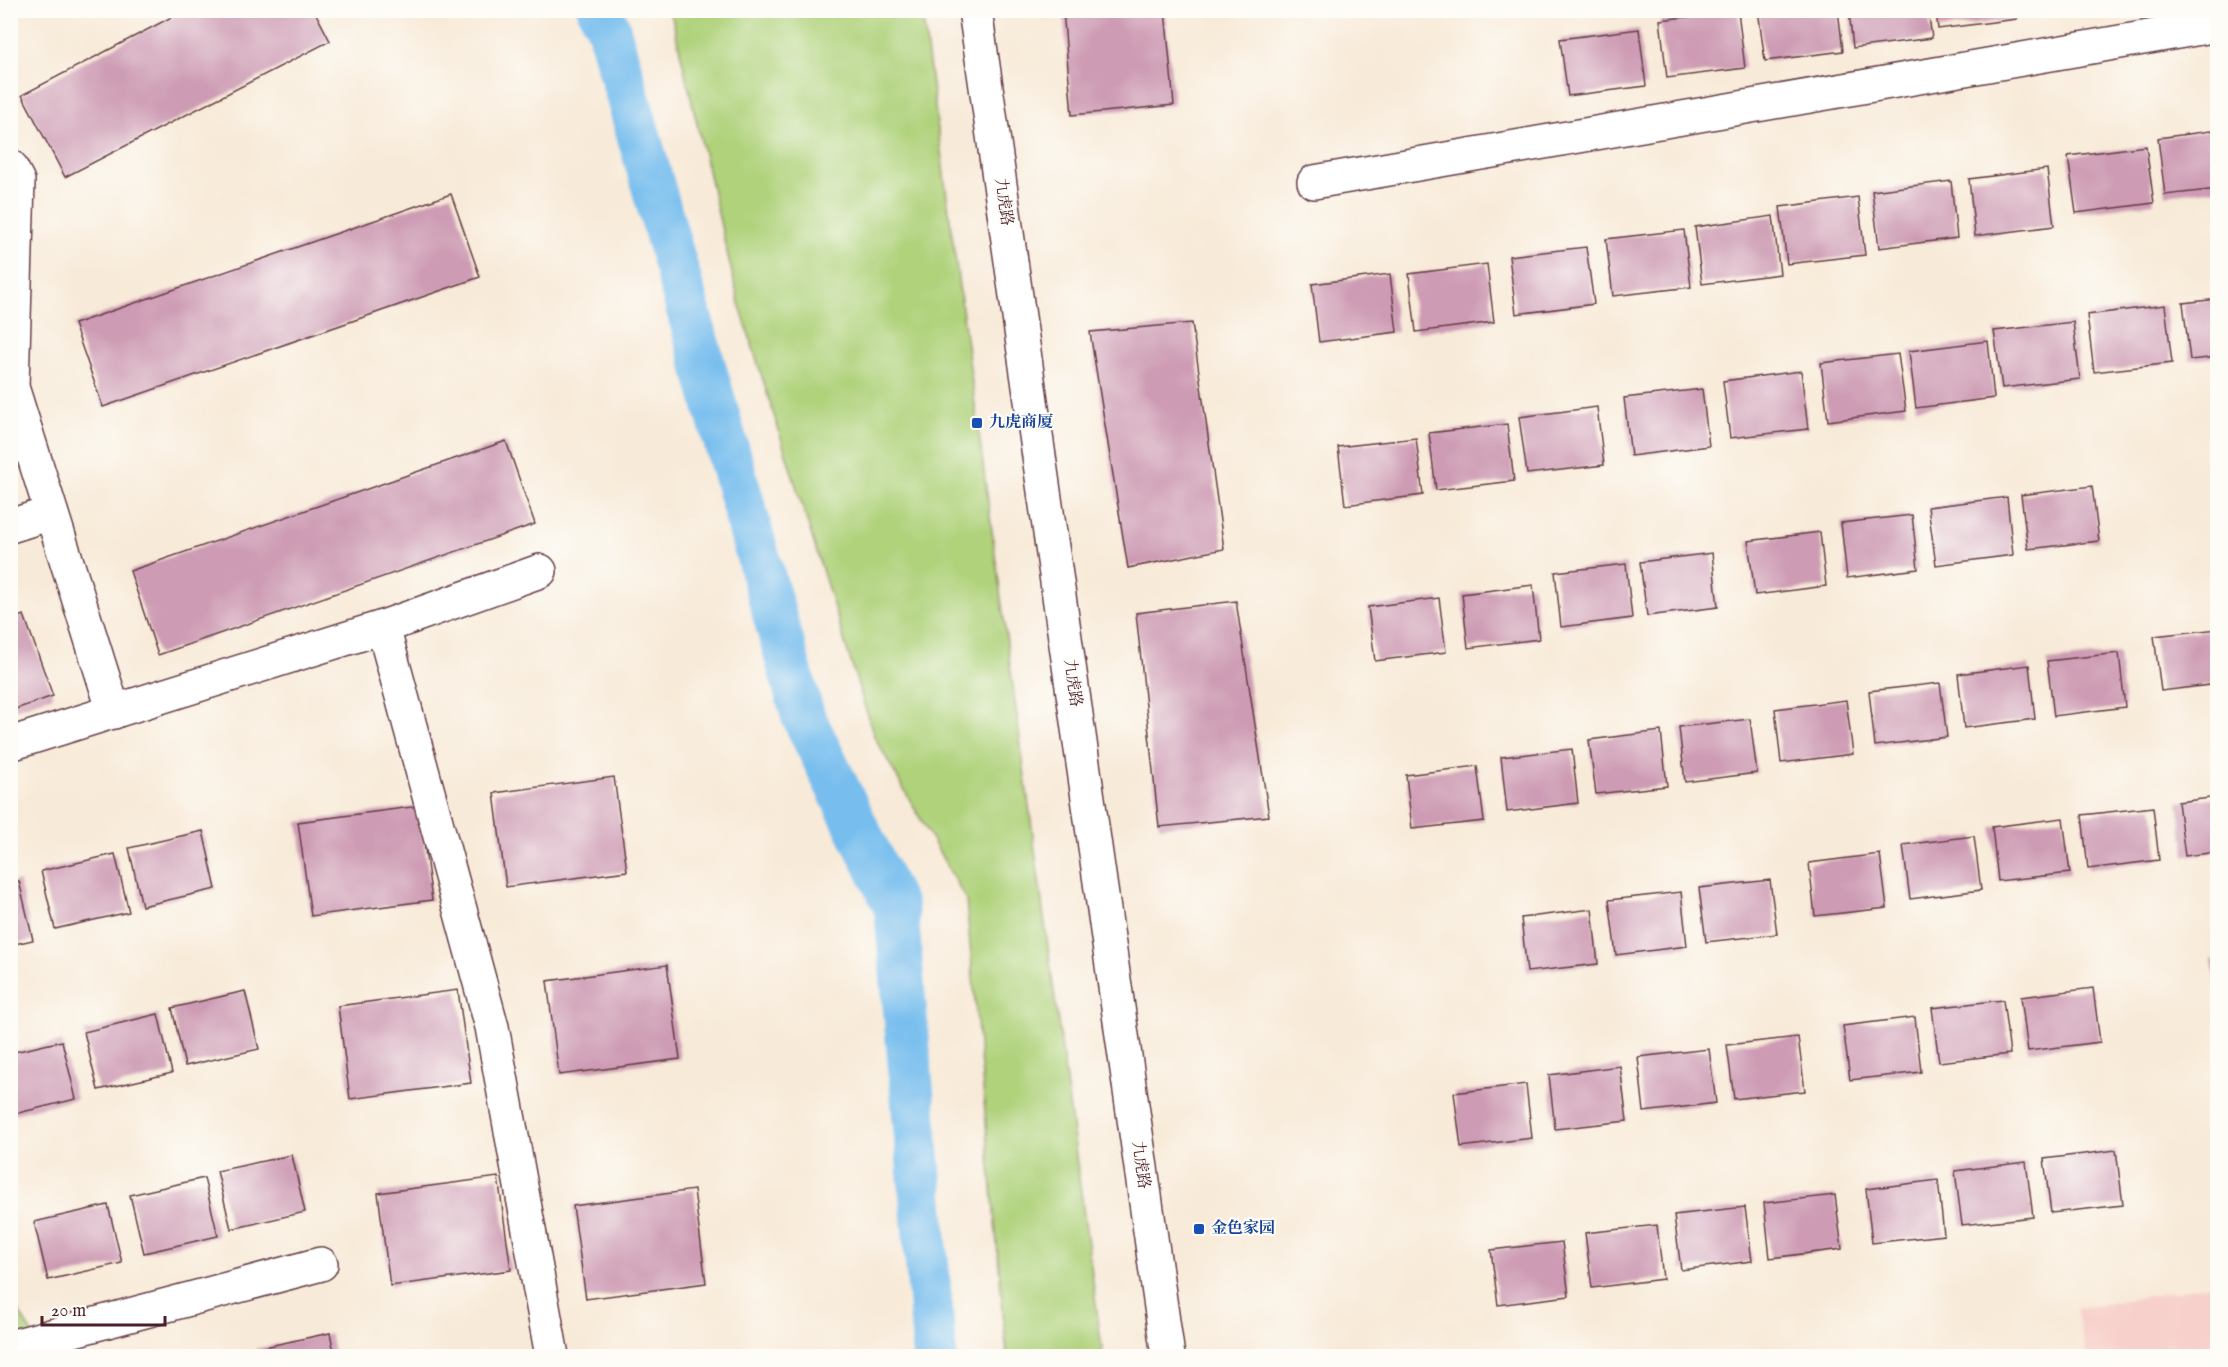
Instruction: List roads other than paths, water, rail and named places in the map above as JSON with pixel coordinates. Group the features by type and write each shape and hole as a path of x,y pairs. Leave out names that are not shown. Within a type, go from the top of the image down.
{"street":[{"name":"九虎路","path":"975,10 1168,1356"},
{"path":"1314,182 2217,25"},
{"path":"10,166 18,181 12,387 114,712"},
{"path":"10,526 51,513"},
{"path":"10,744 383,627 540,572"},
{"path":"383,627 492,1027 552,1356"},
{"path":"10,1347 321,1264"}],"waterway":[{"path":"599,10 608,27 803,716 896,908 935,1356"}],"place":[{"name":"九虎商厦","path":"977,423"},
{"name":"金色家园","path":"1199,1229"}]}
